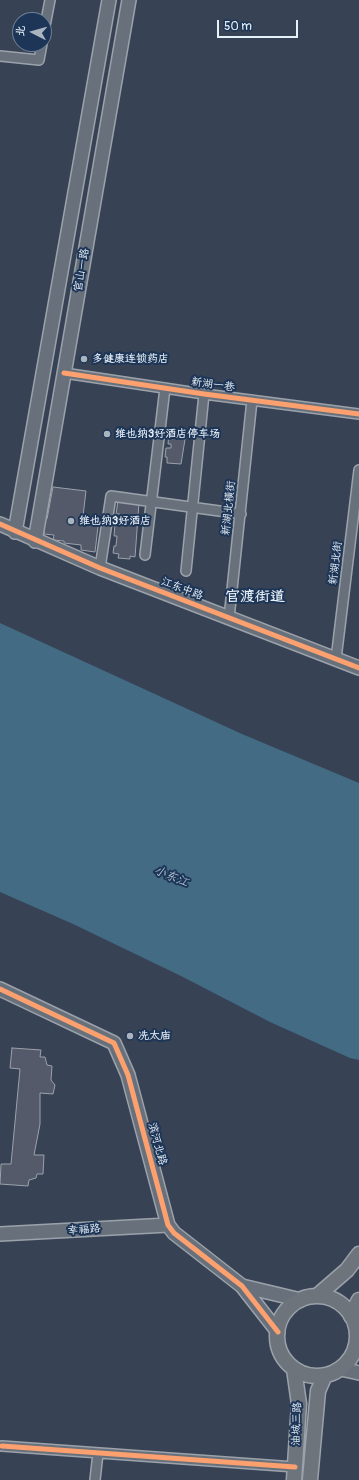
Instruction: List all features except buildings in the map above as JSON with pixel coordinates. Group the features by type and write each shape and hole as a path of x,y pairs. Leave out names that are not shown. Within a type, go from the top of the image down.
{"main road":[{"path":"317,1296 333,1300 340,1304 351,1316 355,1324 358,1342 352,1356 340,1369 325,1375 309,1376 294,1369 279,1349 278,1332 283,1316 301,1300 317,1296 347,1270 359,1254"},
{"path":"351,1316 359,1300"},
{"name":"油城三路","path":"294,1369 299,1404 294,1474"},
{"name":"油城三路","path":"310,1480 318,1391 325,1375"}],"street":[{"path":"48,12 50,0"},
{"name":"官山一路","path":"15,532 108,0"},
{"name":"官山一路","path":"35,541 129,0"},
{"path":"0,56 39,60 40,52"},
{"name":"新湖一巷","path":"64,373 204,394 359,414"},
{"path":"145,555 165,388"},
{"path":"186,571 204,394"},
{"name":"新湖北横街","path":"229,618 252,400"},
{"path":"27,460 48,464"},
{"name":"新湖北街","path":"336,659 359,470"},
{"path":"100,568 111,496 241,514"},
{"name":"江东中路","path":"0,524 35,541 100,568 359,668"},
{"name":"滨河北路","path":"0,989 114,1043 128,1075 168,1225 174,1233 242,1286 278,1332"},
{"name":"幸福路","path":"0,1234 168,1225"},
{"name":"滨河北路","path":"242,1286 301,1300"},
{"path":"340,1369 359,1373"},
{"path":"2,1446 98,1453 294,1474"},
{"path":"96,1480 98,1453"}],"water":[{"name":"小东江","path":"0,623 242,734 359,783 359,1060 350,1058 270,1022 181,976 73,924 0,892"}],"cycle path":[{"path":"64,373 204,394 359,414"},
{"path":"0,524 100,568 359,668"},
{"path":"0,989 114,1043 128,1075 168,1225 174,1233 242,1286 278,1332"},
{"path":"2,1446 295,1467"}],"place":[{"name":"多健康连锁药店","path":"84,359"},
{"name":"维也纳3好酒店停车场","path":"107,434"},
{"name":"维也纳3好酒店","path":"71,521"},
{"name":"冼太庙","path":"130,1036"}],"district":[{"name":"官渡街道","path":"255,597"}]}
